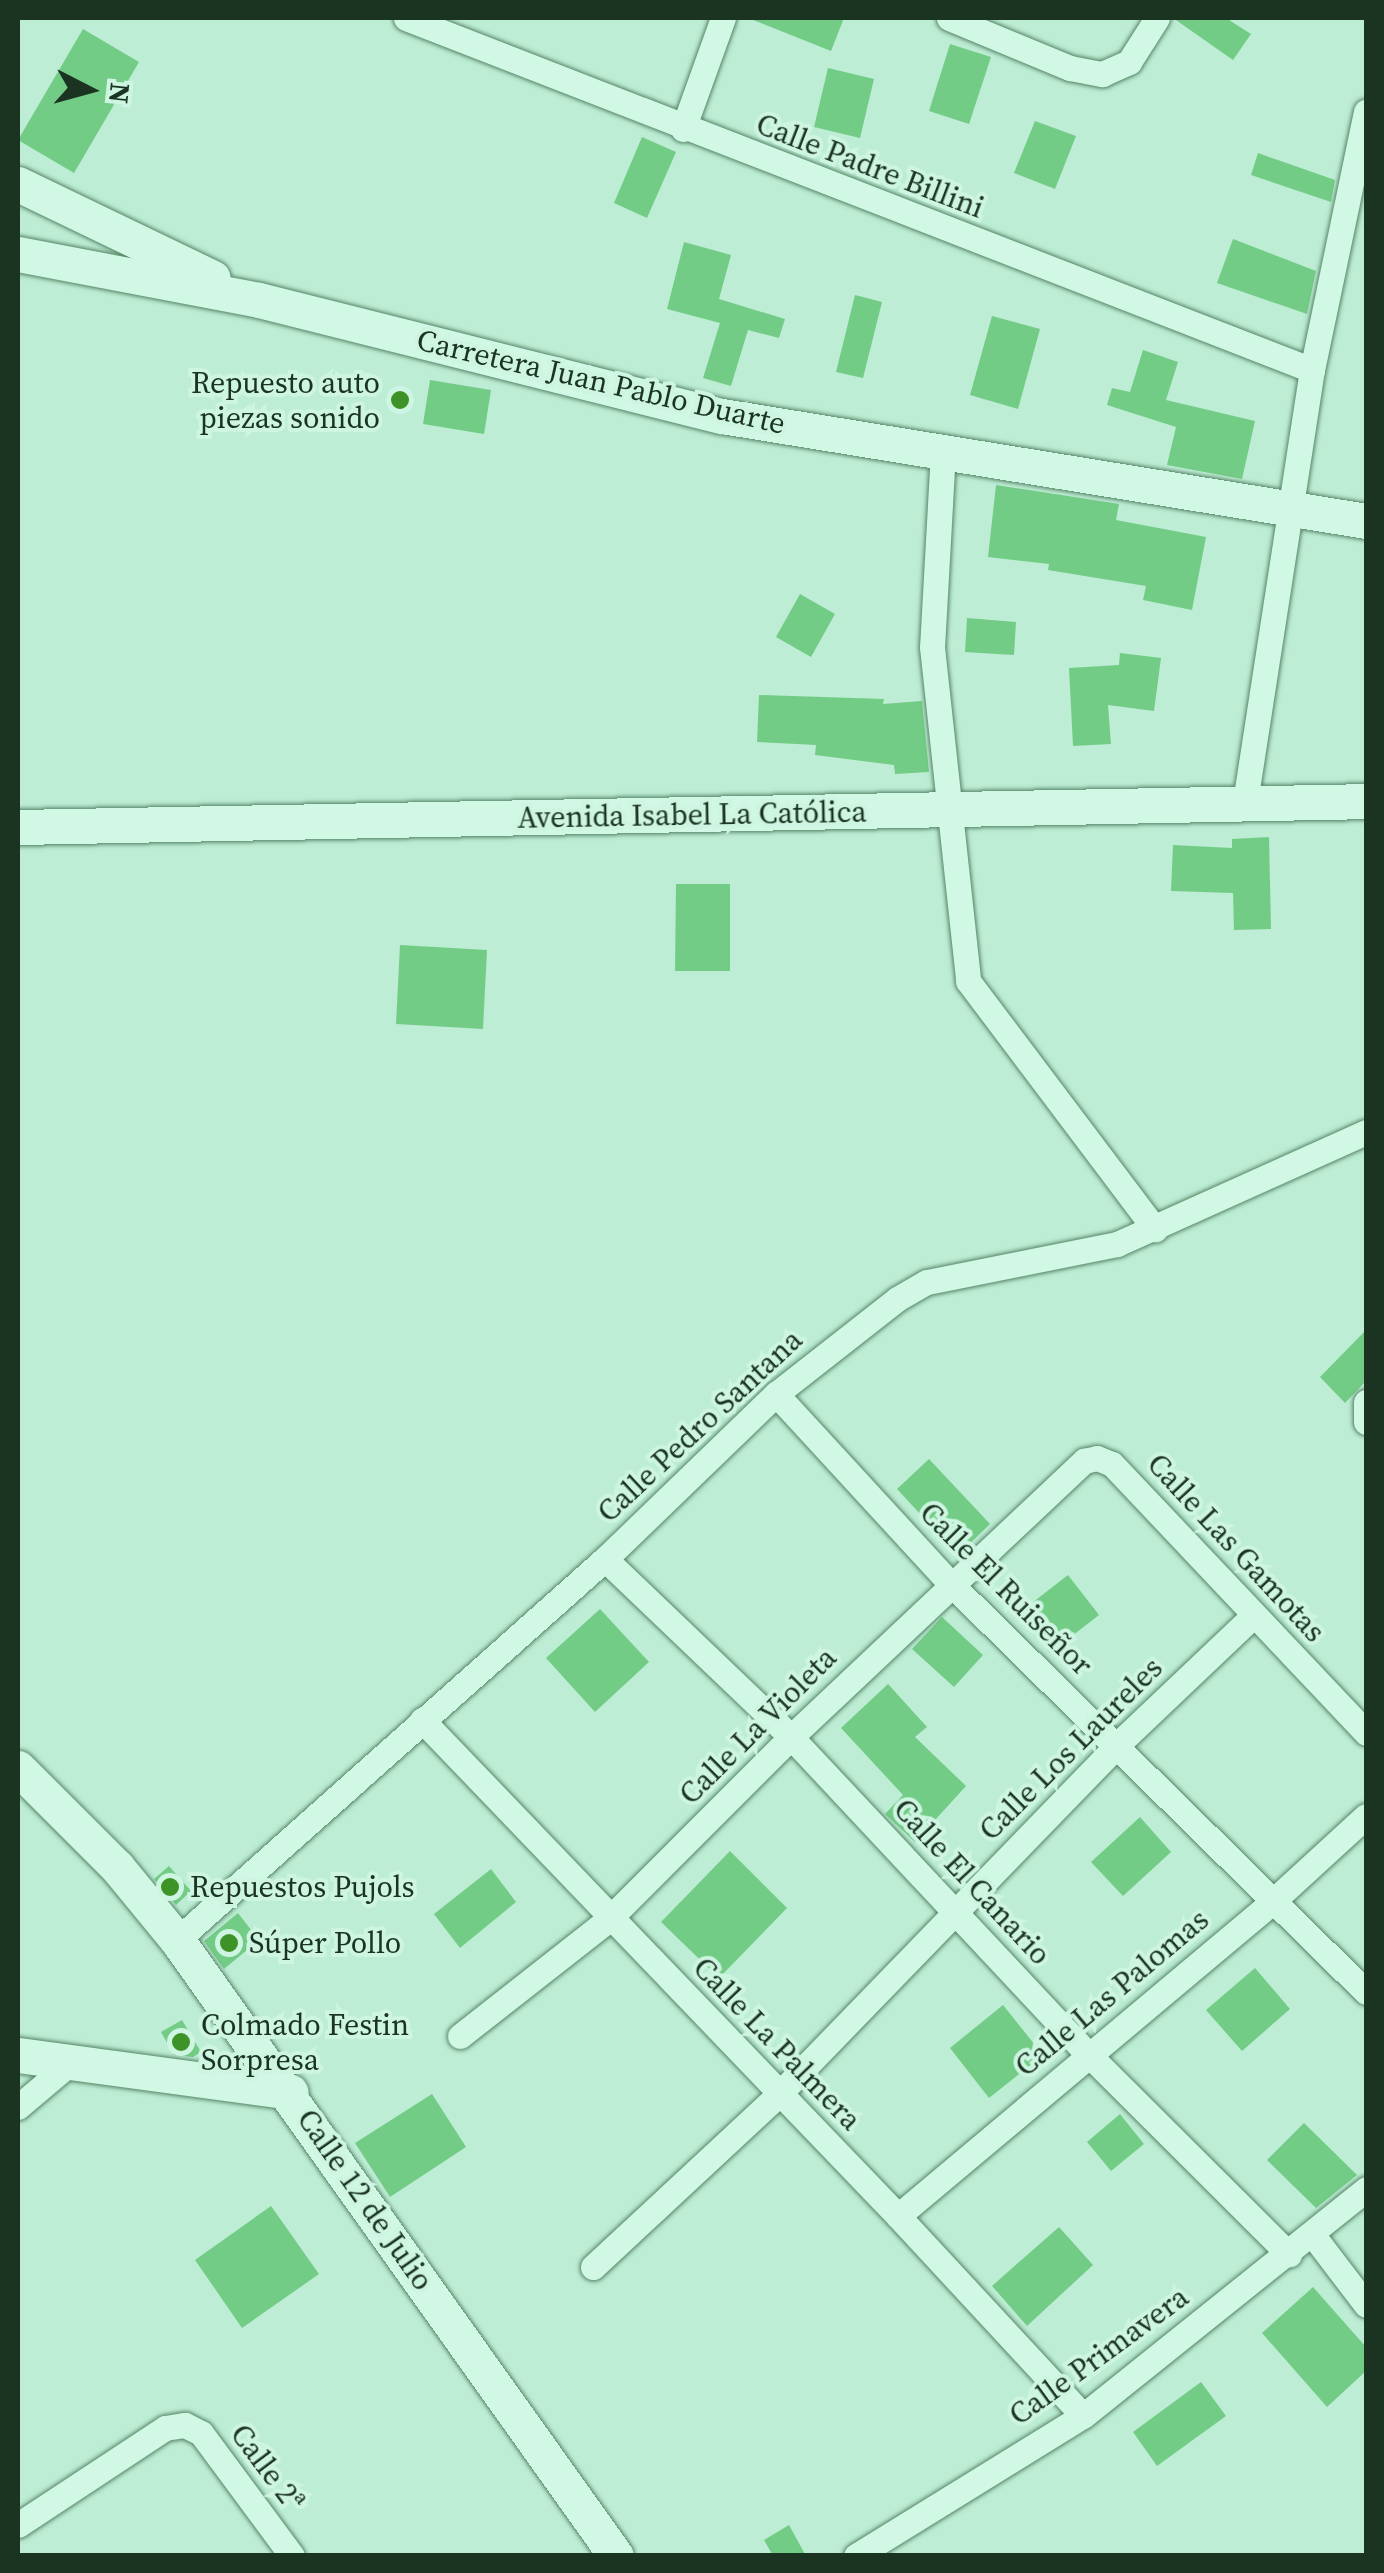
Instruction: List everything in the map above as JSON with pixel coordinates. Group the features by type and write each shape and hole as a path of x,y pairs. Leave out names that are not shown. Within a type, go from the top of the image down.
{"main road":[{"path":"18,184 260,300"},
{"name":"Carretera Juan Pablo Duarte","path":"18,254 260,300 722,416 1366,521"},
{"name":"Avenida Isabel La Católica","path":"18,828 1366,801"},
{"name":"Calle 12 de Julio","path":"18,1768 117,1867 177,1940 290,2092 612,2554"},
{"path":"18,2054 290,2092"}],"street":[{"name":"Calle Padre Billini","path":"406,18 682,129 1312,370"},
{"path":"464,42 476,18"},
{"path":"682,129 723,18"},
{"path":"949,18 1070,68 1102,74 1129,62 1157,18"},
{"path":"1245,802 1312,370 1356,208 1366,112"},
{"path":"944,452 932,647 968,981 1156,1229"},
{"name":"Calle Pedro Santana","path":"177,1940 605,1559 776,1394 897,1299 927,1282 1117,1244 1366,1132"},
{"name":"Calle El Ruiseñor","path":"776,1394 951,1584 1366,1992"},
{"path":"1366,1402 1366,1422"},
{"name":"Calle La Violeta","path":"460,2036 609,1919 951,1584 1084,1462 1096,1458"},
{"name":"Calle Las Gamotas","path":"1096,1458 1112,1464 1366,1733"},
{"name":"Calle El Canario","path":"605,1559 790,1738 1088,2054 1288,2254"},
{"name":"Calle Los Laureles","path":"593,2267 780,2094 1117,1745 1254,1614"},
{"name":"Calle La Palmera","path":"422,1720 898,2216 1082,2416"},
{"name":"Calle Las Palomas","path":"898,2216 1272,1902 1366,1816"},
{"path":"18,2107 70,2064"},
{"name":"Calle Primavera","path":"856,2556 1082,2416 1366,2189"},
{"path":"1312,2234 1366,2305"},
{"name":"Calle 2ª","path":"18,2525 165,2428 185,2426 200,2433 292,2556"}],"building":[{"path":"748,18 844,18 831,51"},
{"path":"1173,18 1226,18 1251,34 1233,60"},
{"path":"83,29 139,62 74,173 18,140"},
{"path":"950,44 991,57 969,124 929,111"},
{"path":"828,68 874,79 860,138 814,127"},
{"path":"1035,121 1076,136 1055,189 1014,173"},
{"path":"642,137 676,152 647,218 614,203"},
{"path":"1258,153 1335,180 1331,202 1251,175"},
{"path":"1233,239 1316,271 1307,314 1217,283"},
{"path":"684,242 731,255 719,299 785,319 779,338 748,330 731,386 703,378 720,323 667,309"},
{"path":"855,295 882,302 863,378 836,372"},
{"path":"992,316 1040,329 1018,409 970,395"},
{"path":"1143,350 1178,362 1166,400 1255,421 1242,479 1167,465 1176,427 1107,405 1112,388 1130,392"},
{"path":"430,380 491,390 484,434 423,424"},
{"path":"996,485 1119,504 1116,520 1206,537 1192,610 1143,600 1146,586 1048,570 1049,564 988,557"},
{"path":"800,594 835,614 811,657 776,637"},
{"path":"967,618 1016,622 1014,655 965,652"},
{"path":"1120,653 1161,658 1154,711 1108,705 1111,744 1073,746 1069,668 1119,665"},
{"path":"759,695 884,699 883,704 922,701 929,772 895,774 894,765 815,755 816,745 757,742"},
{"path":"1269,837 1271,929 1234,930 1233,893 1171,891 1173,845 1232,848 1232,839"},
{"path":"676,884 730,884 730,971 675,971"},
{"path":"400,945 487,950 483,1029 396,1024"},
{"path":"1366,1330 1366,1381 1345,1403 1320,1377"},
{"path":"929,1459 990,1524 958,1555 897,1489"},
{"path":"1068,1575 1099,1615 1050,1653 1019,1613"},
{"path":"600,1609 649,1662 595,1712 546,1658"},
{"path":"942,1617 983,1655 954,1687 912,1649"},
{"path":"888,1684 927,1727 915,1737 966,1786 915,1842 885,1814 903,1795 841,1728"},
{"path":"1140,1817 1171,1852 1123,1896 1091,1862"},
{"path":"730,1851 787,1908 719,1978 661,1922"},
{"name":"Repuestos Pujols","path":"169,1866 191,1891 176,1905 154,1879"},
{"path":"491,1869 516,1902 460,1948 434,1914"},
{"name":"Súper Pollo","path":"238,1913 259,1940 224,1969 204,1941"},
{"path":"1255,1968 1290,2009 1242,2051 1206,2010"},
{"path":"1003,2005 1043,2055 989,2098 950,2048"},
{"name":"Colmado Festin Sorpresa","path":"182,2020 201,2052 193,2057 174,2055 161,2032"},
{"path":"432,2094 466,2147 390,2197 355,2143"},
{"path":"1120,2114 1144,2144 1111,2171 1087,2142"},
{"path":"1304,2123 1357,2175 1316,2208 1267,2160"},
{"path":"271,2206 319,2274 242,2328 195,2260"},
{"path":"1059,2227 1093,2265 1027,2326 992,2286"},
{"path":"1313,2287 1366,2347 1366,2371 1327,2407 1262,2333"},
{"path":"1201,2382 1226,2416 1157,2466 1133,2432"},
{"path":"789,2525 806,2556 773,2556 764,2540"}],"place":[{"name":"Repuesto auto piezas sonido","path":"400,400"},
{"name":"Repuestos Pujols","path":"170,1887"},
{"name":"Súper Pollo","path":"229,1943"},
{"name":"Colmado Festin Sorpresa","path":"181,2042"}]}
